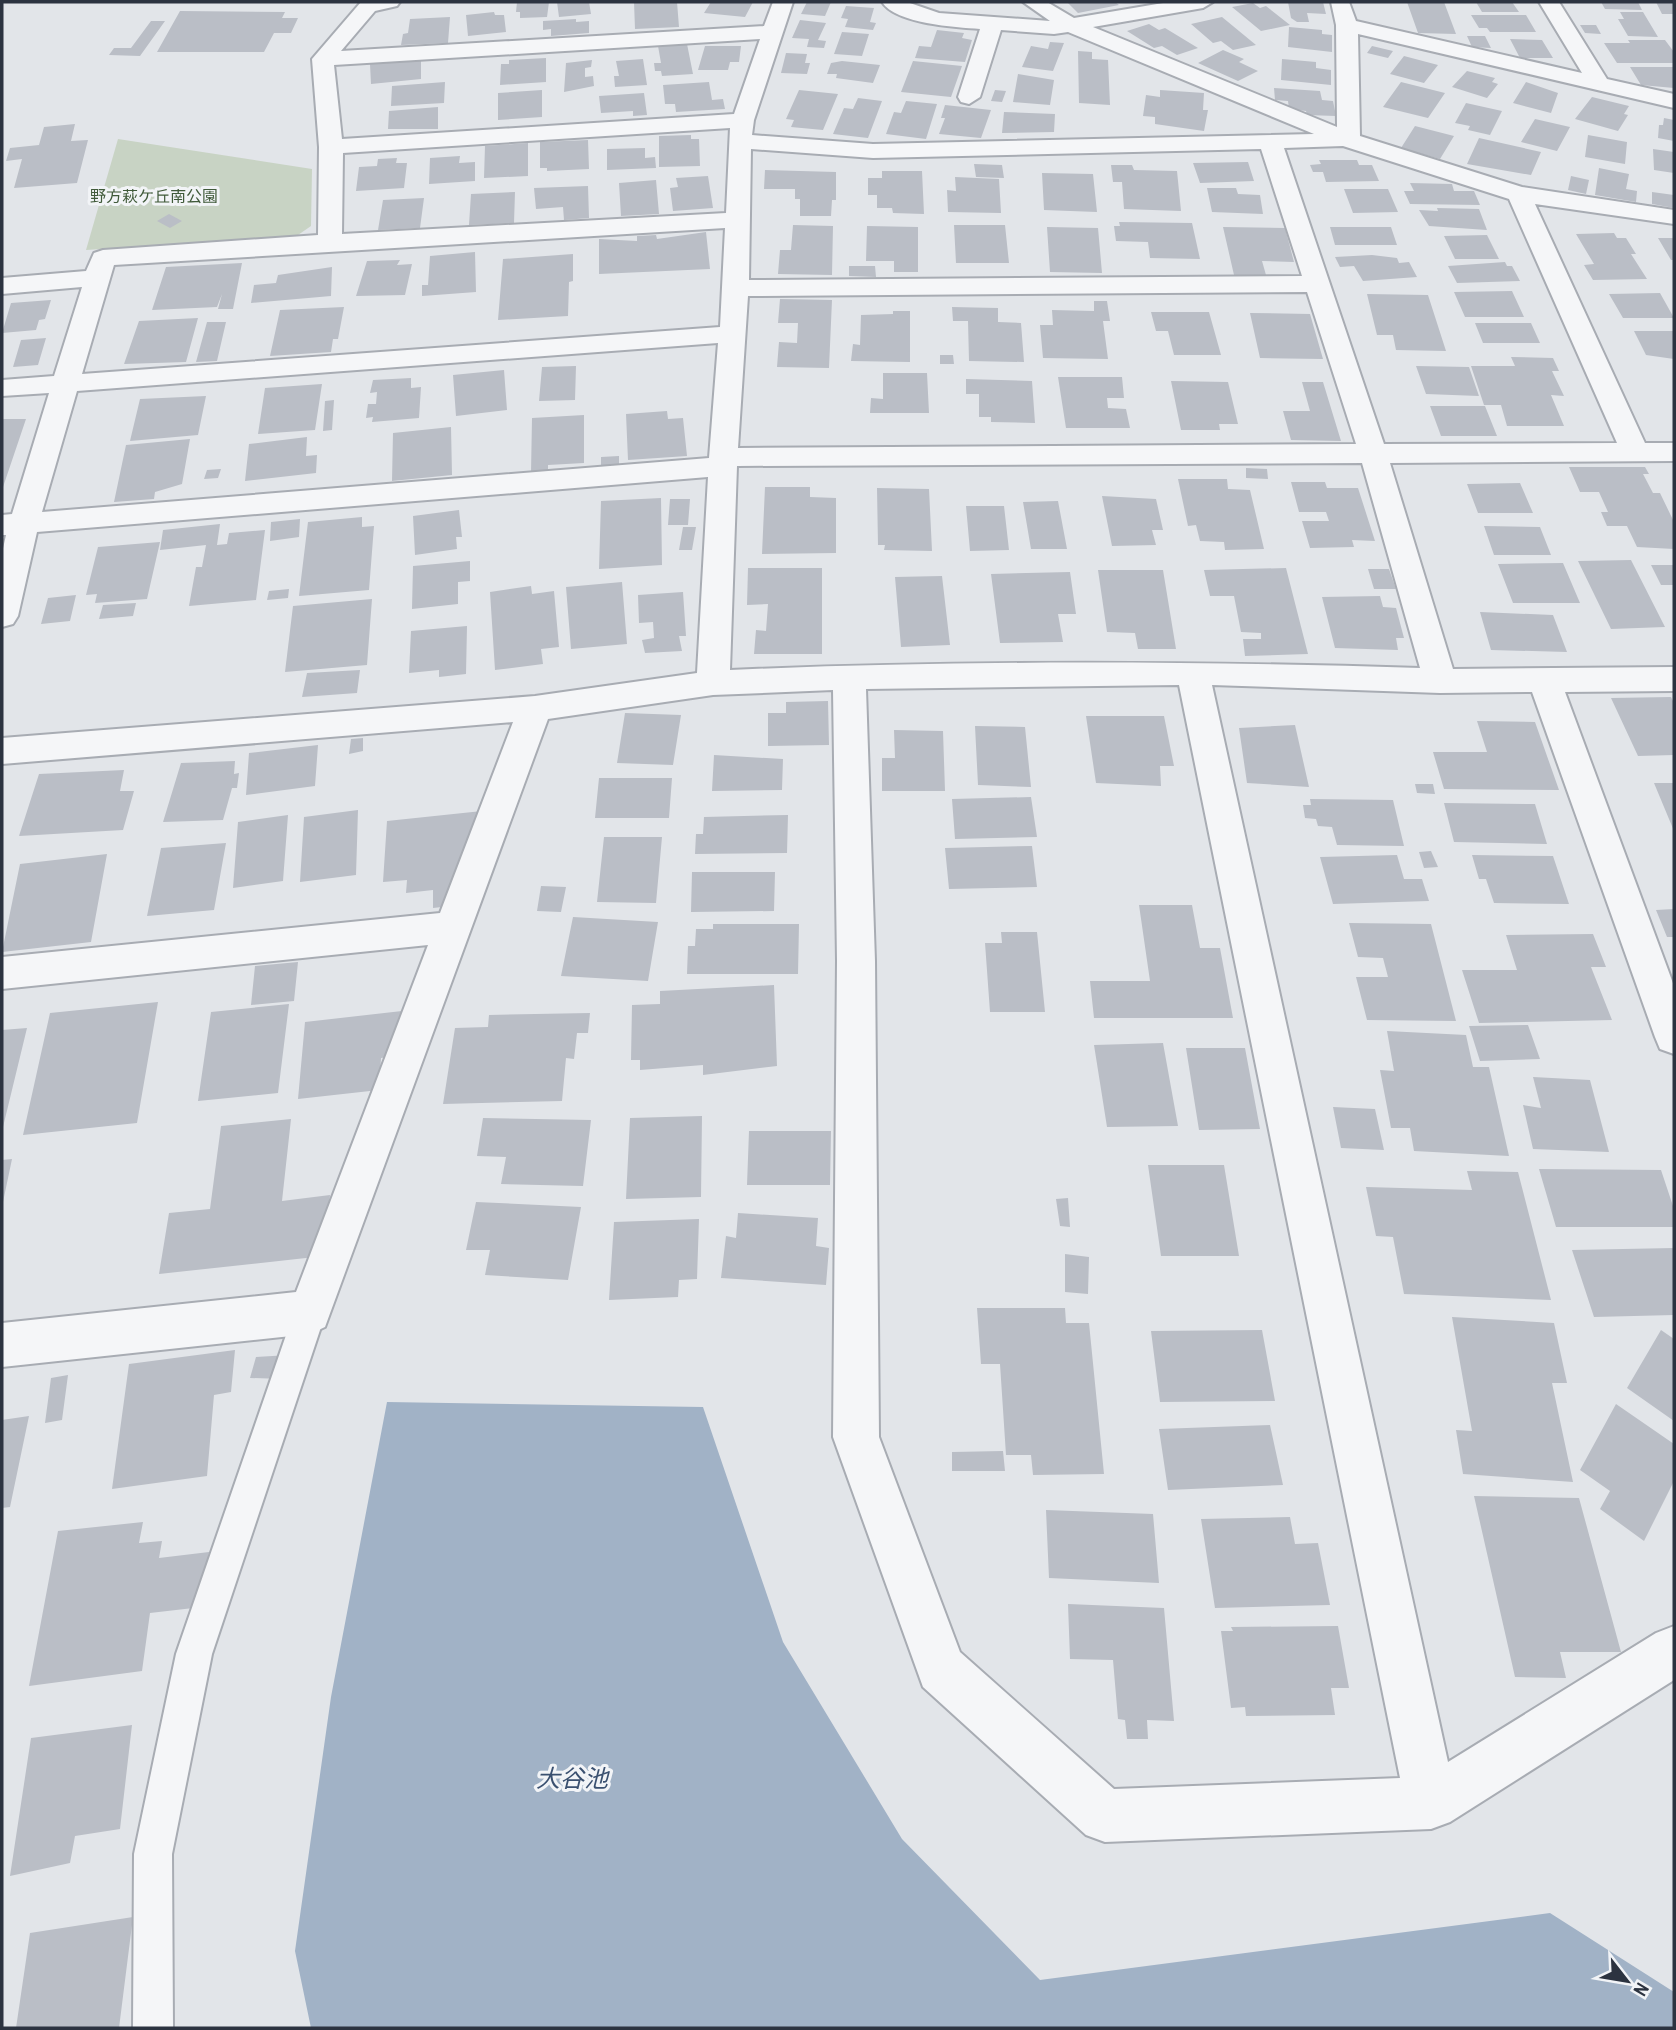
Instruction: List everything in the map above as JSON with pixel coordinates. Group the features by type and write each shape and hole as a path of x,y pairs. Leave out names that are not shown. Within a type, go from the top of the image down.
{"street":[{"path":"330,242 331,146 323,59 368,4 390,2"},
{"path":"713,683 730,334 736,288 736,220 742,130 771,32 783,2"},
{"path":"892,2 907,10 938,19 1074,27 1203,2"},
{"path":"1033,2 1074,27 1349,140 1519,194 1674,217"},
{"path":"1339,2 1347,25 1349,140"},
{"path":"1549,2 1600,85"},
{"path":"970,97 992,24"},
{"path":"1347,25 1674,101"},
{"path":"323,59 771,32"},
{"path":"331,146 742,130 873,151 1349,140"},
{"path":"1269,142 1373,453 1440,681"},
{"path":"1519,194 1635,452"},
{"path":"2,616 13,524 67,382 95,278 103,258 330,242 736,220"},
{"path":"2,286 95,278"},
{"path":"736,288 1317,284"},
{"path":"2,388 730,334"},
{"path":"13,524 723,462 1373,453 1674,452"},
{"path":"1193,673 1431,1803"},
{"path":"2,751 536,708 713,683 849,677 1193,673 1440,681 1674,679"},
{"path":"849,677 856,961 856,1437 942,1669 1105,1816 1431,1803 1674,1651"},
{"path":"1544,680 1674,1038"},
{"path":"2,1345 310,1312 536,708"},
{"path":"2,972 454,927"}],"lane":[{"path":"153,2028 153,1854 194,1654 310,1312"}],"green space":[{"name":"野方萩ケ丘南公園","path":"118,139 312,169 311,226 298,235 284,237 86,250"}],"water":[{"name":"大谷池","path":"387,1402 703,1407 783,1642 902,1839 1040,1980 1550,1913 1674,1992 1674,2028 311,2028 295,1951 331,1697"}],"building":[{"path":"517,2 549,2 547,17 520,18 520,12 516,12"},
{"path":"557,2 589,2 591,14 559,17"},
{"path":"634,2 677,2 679,27 635,29"},
{"path":"711,2 753,2 745,17 704,13"},
{"path":"807,2 831,2 825,16 801,14"},
{"path":"1067,2 1115,2 1119,5 1078,13"},
{"path":"1288,2 1323,2 1326,14 1307,13 1309,22 1297,22 1291,18"},
{"path":"1407,2 1444,2 1456,34 1418,33"},
{"path":"1476,2 1512,2 1519,12 1482,12"},
{"path":"1601,2 1638,2 1642,10 1605,9"},
{"path":"1656,2 1674,2 1674,14 1662,14"},
{"path":"1253,3 1260,8 1266,6 1290,25 1261,31 1232,7"},
{"path":"846,6 874,8 870,22 876,23 873,30 845,27 848,19 841,18"},
{"path":"180,11 285,12 282,18 298,18 291,33 274,33 264,52 157,52"},
{"path":"494,12 495,15 504,15 506,32 468,36 466,15"},
{"path":"1620,12 1643,12 1658,37 1628,36 1618,19 1624,19"},
{"path":"1471,15 1526,15 1536,32 1490,32 1487,28 1479,28"},
{"path":"450,17 448,43 401,45 403,34 408,33 410,19"},
{"path":"1222,17 1256,45 1233,50 1221,41 1213,43 1191,24"},
{"path":"576,19 576,22 589,21 589,33 551,36 551,29 543,30 543,21"},
{"path":"800,20 826,23 818,40 826,41 824,48 807,47 809,39 792,38"},
{"path":"151,21 165,21 140,56 109,55 114,48 131,48"},
{"path":"1149,24 1159,30 1165,28 1198,48 1177,55 1162,46 1154,48 1127,31"},
{"path":"1580,25 1596,25 1601,34 1585,33"},
{"path":"1289,27 1322,30 1322,34 1332,35 1332,52 1288,47"},
{"path":"937,30 964,33 962,38 972,40 965,62 915,58 919,46 931,47"},
{"path":"842,32 869,34 862,56 834,54"},
{"path":"1467,36 1485,36 1491,48 1472,47"},
{"path":"1510,39 1542,40 1553,58 1520,58"},
{"path":"1628,40 1665,40 1674,52 1674,63 1617,63 1604,43 1630,43"},
{"path":"1050,42 1064,43 1053,71 1022,67 1031,46 1048,49"},
{"path":"687,44 693,74 662,76 661,71 655,71 654,63 661,63 658,46"},
{"path":"705,46 741,46 739,62 730,62 728,70 698,70"},
{"path":"1372,46 1393,51 1388,58 1367,53"},
{"path":"1223,50 1244,59 1239,62 1258,71 1238,81 1198,63"},
{"path":"1078,51 1092,52 1092,59 1108,60 1110,105 1079,103"},
{"path":"786,53 807,54 805,63 810,63 807,74 781,73"},
{"path":"1404,56 1438,65 1424,83 1390,74"},
{"path":"546,58 546,82 500,85 501,64 509,64 509,60"},
{"path":"643,59 647,85 615,87 614,76 619,76 616,61"},
{"path":"1282,59 1316,62 1316,68 1331,70 1331,85 1281,80"},
{"path":"421,60 421,79 371,84 370,64"},
{"path":"592,60 591,67 585,68 585,77 593,76 594,86 564,92 566,63"},
{"path":"842,61 880,65 873,83 836,78 837,74 827,74 831,63"},
{"path":"913,61 962,66 951,97 901,92"},
{"path":"1630,67 1674,67 1674,88 1641,85"},
{"path":"1467,71 1495,78 1492,82 1498,84 1487,98 1452,87"},
{"path":"1018,74 1054,80 1050,105 1013,102"},
{"path":"445,82 444,103 391,106 392,86"},
{"path":"709,82 712,100 723,99 725,109 676,112 675,104 665,104 663,85"},
{"path":"1401,82 1445,93 1428,118 1383,107"},
{"path":"1526,82 1558,93 1551,113 1513,103"},
{"path":"1274,88 1320,91 1322,100 1333,101 1336,116 1307,115 1306,111 1289,109 1288,101 1275,100"},
{"path":"542,90 542,117 498,120 498,93"},
{"path":"799,90 838,94 823,130 791,127 794,120 786,119"},
{"path":"995,90 1006,91 1002,102 991,101"},
{"path":"1160,90 1204,93 1203,110 1208,110 1204,131 1155,124 1155,117 1143,116 1146,95 1160,97"},
{"path":"644,93 647,115 633,116 633,111 601,113 599,96"},
{"path":"1592,97 1629,106 1624,114 1628,115 1618,131 1575,119"},
{"path":"858,98 882,101 868,138 833,134 844,108 853,109"},
{"path":"906,101 937,104 926,139 886,134 894,112 901,113"},
{"path":"1466,103 1502,111 1490,135 1468,130 1470,126 1455,123"},
{"path":"945,105 991,110 981,138 939,134 945,118 941,118"},
{"path":"438,107 438,129 388,129 389,111"},
{"path":"1004,112 1055,114 1054,132 1002,133"},
{"path":"1664,118 1674,120 1674,141 1658,138 1659,125 1663,125"},
{"path":"1535,119 1570,127 1557,151 1521,142"},
{"path":"75,124 71,141 88,140 77,183 14,188 22,159 6,161 10,148 39,145 44,127"},
{"path":"1415,126 1454,136 1440,159 1401,148"},
{"path":"691,135 691,139 699,139 700,166 659,167 659,136"},
{"path":"1588,135 1627,142 1625,164 1585,157"},
{"path":"1479,138 1541,152 1531,175 1467,164"},
{"path":"588,140 589,169 547,171 547,168 540,168 540,142"},
{"path":"528,143 528,176 484,178 485,146"},
{"path":"645,148 645,158 655,157 656,168 607,170 607,149"},
{"path":"1653,149 1674,152 1674,173 1654,170"},
{"path":"460,156 459,163 475,162 475,181 429,184 430,158"},
{"path":"397,158 396,163 407,163 404,188 356,191 359,167 377,166 378,159"},
{"path":"1319,160 1357,160 1359,165 1372,165 1379,181 1326,182 1323,172 1313,172 1310,165 1321,164"},
{"path":"1248,162 1254,181 1200,183 1193,163"},
{"path":"974,164 1002,165 1004,178 976,177"},
{"path":"1111,165 1132,165 1134,170 1177,171 1181,211 1124,209 1122,182 1113,182"},
{"path":"1599,168 1629,174 1626,189 1637,191 1636,202 1595,195"},
{"path":"765,170 836,172 836,200 832,200 831,216 800,216 800,199 795,199 795,189 764,189"},
{"path":"882,171 922,171 924,214 893,213 892,208 877,208 877,195 868,195 868,178 882,178"},
{"path":"1042,173 1093,174 1097,212 1044,210"},
{"path":"708,176 713,208 673,211 670,188 678,187 676,178"},
{"path":"1571,176 1589,180 1586,194 1568,190"},
{"path":"955,177 999,179 1001,213 948,212 947,190 956,191"},
{"path":"656,180 659,214 621,216 619,183"},
{"path":"1410,183 1452,184 1454,191 1474,191 1480,205 1410,204 1404,191 1414,191"},
{"path":"588,186 589,218 564,220 563,207 536,209 534,188"},
{"path":"1207,188 1236,188 1238,194 1260,195 1263,214 1212,212"},
{"path":"1344,189 1388,189 1398,212 1353,213"},
{"path":"515,192 514,223 469,225 471,194"},
{"path":"1652,192 1674,195 1674,208 1652,204"},
{"path":"424,198 420,228 378,230 383,200"},
{"path":"1437,208 1479,209 1487,230 1429,226 1419,210 1438,211"},
{"path":"169,214 182,221 170,228 157,221"},
{"path":"1119,222 1192,223 1200,259 1150,258 1148,242 1116,241 1114,226 1120,226"},
{"path":"793,225 833,226 832,275 778,274 780,250 791,250"},
{"path":"954,225 1005,225 1009,263 956,263"},
{"path":"867,226 918,227 918,272 894,272 894,261 866,261"},
{"path":"1047,227 1098,228 1102,273 1050,272"},
{"path":"1223,227 1285,228 1294,262 1262,261 1266,275 1234,275"},
{"path":"1330,227 1391,227 1397,245 1335,245"},
{"path":"706,232 710,269 599,274 599,239 637,241 637,236 656,235 657,239"},
{"path":"1614,233 1617,238 1626,238 1636,254 1631,254 1647,279 1593,280 1584,265 1594,264 1576,234"},
{"path":"1487,235 1499,259 1455,259 1444,236"},
{"path":"1658,238 1674,238 1674,260 1671,260"},
{"path":"475,252 476,292 422,296 422,285 428,285 430,256"},
{"path":"573,254 573,281 569,282 568,316 498,320 503,259"},
{"path":"1372,255 1397,258 1399,263 1409,262 1417,277 1363,281 1354,266 1340,267 1335,257"},
{"path":"400,260 397,265 412,264 405,295 356,296 367,261"},
{"path":"1505,262 1507,266 1512,266 1520,281 1457,283 1448,266"},
{"path":"242,263 233,309 218,309 222,294 217,307 152,310 166,267"},
{"path":"849,266 875,266 876,277 849,276"},
{"path":"332,267 331,296 251,303 254,285 276,283 278,275"},
{"path":"1512,291 1524,317 1465,317 1454,292"},
{"path":"1660,293 1674,318 1623,318 1609,294"},
{"path":"1367,294 1428,295 1446,351 1396,350 1393,335 1377,335"},
{"path":"780,299 832,300 829,368 777,367 779,342 797,343 798,323 778,323"},
{"path":"51,300 45,319 39,320 36,330 2,333 11,303"},
{"path":"1094,301 1107,301 1110,321 1103,321 1108,359 1043,358 1040,325 1053,325 1052,310 1094,311"},
{"path":"344,307 338,339 333,339 331,352 270,356 280,310"},
{"path":"952,307 998,308 998,322 1021,323 1024,362 969,361 968,321 953,321"},
{"path":"893,311 910,311 910,362 851,361 853,344 860,345 861,315 893,314"},
{"path":"1151,312 1209,312 1221,355 1174,355 1168,331 1156,331"},
{"path":"1250,313 1310,314 1323,359 1260,358"},
{"path":"198,318 186,362 124,364 139,321"},
{"path":"207,322 226,322 217,361 196,362"},
{"path":"1475,323 1531,323 1540,343 1483,343"},
{"path":"1634,331 1673,331 1674,359 1646,355"},
{"path":"46,338 38,365 13,367 21,340"},
{"path":"940,355 953,355 954,364 940,364"},
{"path":"1511,357 1553,358 1559,371 1552,371 1564,396 1551,395 1564,426 1507,426 1501,405 1484,405 1471,366 1515,366"},
{"path":"576,366 575,400 539,401 542,367"},
{"path":"1416,366 1469,367 1479,396 1426,394"},
{"path":"504,370 507,410 456,416 453,375"},
{"path":"883,373 927,373 929,413 870,413 871,398 883,399"},
{"path":"1058,377 1122,377 1124,398 1107,398 1108,408 1126,409 1130,428 1066,428"},
{"path":"411,378 411,388 421,387 419,418 372,422 373,417 366,418 368,404 376,404 377,392 370,393 373,380"},
{"path":"966,379 1032,381 1035,423 991,422 991,417 979,417 979,394 966,394"},
{"path":"1171,381 1228,382 1238,424 1219,424 1220,430 1181,430"},
{"path":"1302,382 1323,382 1341,441 1291,440 1283,411 1310,411"},
{"path":"322,384 315,430 258,434 265,388"},
{"path":"206,396 198,435 130,441 140,399"},
{"path":"334,400 332,430 323,431 325,401"},
{"path":"1430,406 1485,406 1497,436 1441,436"},
{"path":"667,411 668,419 683,418 687,456 628,460 626,414"},
{"path":"584,415 584,463 548,465 548,472 531,473 532,418"},
{"path":"2,419 26,419 2,490"},
{"path":"451,427 452,475 392,481 393,433"},
{"path":"307,437 306,456 317,455 316,473 245,481 249,444"},
{"path":"190,439 182,484 155,492 154,499 114,502 126,445"},
{"path":"619,456 619,465 601,466 601,457"},
{"path":"1569,467 1645,467 1649,474 1643,474 1653,493 1660,493 1674,522 1674,549 1637,547 1627,526 1607,526 1601,512 1608,512 1599,492 1580,492"},
{"path":"1246,468 1267,469 1268,479 1246,478"},
{"path":"221,469 218,478 204,479 207,470"},
{"path":"1178,479 1227,479 1228,489 1250,490 1264,549 1225,550 1224,542 1200,541 1196,525 1188,526"},
{"path":"1291,482 1325,482 1327,488 1358,488 1375,541 1352,540 1354,547 1310,548 1302,521 1329,521 1326,512 1299,512"},
{"path":"1520,483 1533,513 1478,513 1467,484"},
{"path":"765,487 810,487 810,497 836,498 836,553 762,554"},
{"path":"877,488 929,489 932,551 884,550 885,545 878,545"},
{"path":"1102,496 1156,499 1163,530 1152,530 1156,545 1112,546"},
{"path":"661,498 662,565 599,569 601,501"},
{"path":"670,499 690,499 688,525 668,525"},
{"path":"1058,501 1067,549 1031,549 1023,502"},
{"path":"966,506 1004,506 1009,550 970,551"},
{"path":"459,510 462,537 456,537 457,549 415,555 413,516"},
{"path":"362,517 362,527 374,526 369,590 299,596 308,522"},
{"path":"300,519 299,537 270,541 271,522"},
{"path":"220,524 217,545 227,544 229,533 265,530 256,600 189,606 196,567 202,567 206,545 160,550 163,530"},
{"path":"1484,526 1540,527 1551,555 1494,555"},
{"path":"683,527 696,527 692,550 679,550"},
{"path":"160,542 147,599 95,603 97,594 86,595 98,547"},
{"path":"1631,560 1665,627 1611,629 1578,561"},
{"path":"470,561 470,581 458,582 458,604 412,609 413,566"},
{"path":"1563,563 1580,603 1513,603 1498,564"},
{"path":"1651,565 1674,565 1674,585 1661,585"},
{"path":"748,568 822,568 822,654 754,654 756,630 766,631 768,604 747,605"},
{"path":"1286,568 1308,654 1245,656 1243,639 1261,639 1261,633 1241,632 1234,596 1210,596 1204,570"},
{"path":"1368,569 1389,569 1396,589 1374,589"},
{"path":"1098,570 1163,570 1176,649 1138,649 1135,633 1107,632"},
{"path":"1070,572 1076,614 1058,614 1063,642 1000,643 991,574"},
{"path":"942,576 950,645 901,647 895,577"},
{"path":"622,582 627,644 571,649 566,587"},
{"path":"531,586 532,594 554,591 559,647 541,649 543,664 495,670 490,592"},
{"path":"289,589 288,598 267,600 269,591"},
{"path":"683,592 686,636 679,636 682,651 645,653 642,640 654,638 653,622 639,623 638,595"},
{"path":"76,595 70,621 41,624 48,598"},
{"path":"1380,596 1383,607 1396,608 1404,638 1396,638 1398,650 1335,648 1322,597"},
{"path":"372,599 367,665 285,672 293,606"},
{"path":"136,603 133,616 99,619 103,605"},
{"path":"1480,612 1553,615 1567,652 1491,650"},
{"path":"467,626 466,674 439,677 439,670 409,673 411,631"},
{"path":"360,670 357,693 302,697 307,673"},
{"path":"1671,697 1674,703 1674,755 1638,756 1611,698"},
{"path":"828,701 829,745 768,746 768,713 786,713 786,702"},
{"path":"625,713 681,715 673,765 617,763"},
{"path":"1086,716 1164,716 1174,766 1160,766 1161,786 1096,783"},
{"path":"1477,721 1535,722 1559,790 1444,789 1433,752 1487,752"},
{"path":"1295,725 1309,787 1247,783 1239,728"},
{"path":"975,726 1025,727 1031,787 978,785"},
{"path":"894,730 943,731 945,791 882,791 882,758 895,758"},
{"path":"363,738 363,751 349,754 351,739"},
{"path":"318,745 315,786 246,795 249,753"},
{"path":"714,755 783,759 782,790 712,791"},
{"path":"235,761 234,774 239,773 237,788 232,788 223,820 163,822 181,763"},
{"path":"124,770 120,791 134,791 123,830 19,836 39,774"},
{"path":"599,778 672,778 669,818 595,818"},
{"path":"1654,783 1674,783 1674,831"},
{"path":"1415,784 1433,784 1435,794 1417,793"},
{"path":"1031,797 1037,837 955,839 952,799"},
{"path":"1310,799 1393,800 1404,846 1337,845 1332,827 1318,826 1316,819 1305,818 1303,805 1311,805"},
{"path":"1444,803 1535,804 1547,844 1454,842"},
{"path":"358,810 356,875 300,882 304,817"},
{"path":"482,811 451,906 433,908 433,890 406,893 407,880 383,882 387,821"},
{"path":"288,815 283,881 233,888 238,822"},
{"path":"788,815 787,853 695,854 696,834 703,834 704,817"},
{"path":"604,837 662,837 656,903 597,902"},
{"path":"226,843 214,910 147,916 161,848"},
{"path":"1032,846 1037,887 949,889 945,848"},
{"path":"1431,851 1438,867 1424,868 1419,852"},
{"path":"107,854 91,942 2,952 20,864"},
{"path":"1397,855 1404,879 1422,879 1429,901 1333,904 1320,857"},
{"path":"1472,855 1553,856 1569,904 1494,903 1486,879 1479,879"},
{"path":"692,872 775,872 774,911 691,912"},
{"path":"541,886 566,887 561,912 537,911"},
{"path":"1139,905 1192,905 1200,948 1220,948 1233,1018 1094,1018 1090,981 1150,981"},
{"path":"1674,909 1674,937 1667,937 1656,910"},
{"path":"573,917 658,922 648,981 561,976"},
{"path":"1349,923 1431,924 1456,1021 1367,1020 1356,977 1388,977 1383,958 1358,957"},
{"path":"713,924 799,924 798,974 687,974 688,946 695,946 696,929 713,929"},
{"path":"1001,932 1037,932 1045,1012 990,1012 985,943 1002,943"},
{"path":"1593,934 1606,967 1591,967 1612,1020 1479,1023 1462,970 1517,970 1506,935"},
{"path":"298,962 294,1001 251,1005 255,966"},
{"path":"774,985 777,1066 703,1075 703,1065 640,1070 640,1060 631,1060 632,1005 660,1004 660,991"},
{"path":"158,1002 137,1123 23,1135 50,1013"},
{"path":"289,1004 278,1093 198,1101 211,1012"},
{"path":"402,1011 400,1056 381,1058 379,1090 298,1099 305,1022"},
{"path":"590,1013 588,1033 577,1033 574,1059 566,1058 562,1101 443,1104 455,1028 488,1027 489,1015"},
{"path":"1528,1025 1540,1059 1480,1061 1469,1026"},
{"path":"27,1028 3,1127 2,1127 2,1030"},
{"path":"1387,1031 1466,1035 1473,1067 1489,1067 1509,1156 1414,1151 1410,1128 1391,1128 1380,1070 1394,1071"},
{"path":"1163,1043 1178,1126 1107,1127 1094,1045"},
{"path":"1186,1048 1245,1048 1260,1129 1199,1130"},
{"path":"1533,1077 1590,1080 1609,1152 1533,1149 1523,1105 1541,1108"},
{"path":"1333,1107 1375,1109 1384,1150 1341,1148"},
{"path":"702,1116 701,1197 626,1199 630,1118"},
{"path":"483,1118 591,1120 583,1186 501,1184 506,1157 477,1156"},
{"path":"291,1119 282,1201 330,1195 324,1256 159,1274 169,1213 210,1209 221,1126"},
{"path":"749,1131 831,1131 830,1185 747,1185"},
{"path":"12,1159 3,1202 2,1160"},
{"path":"1148,1165 1224,1165 1239,1256 1161,1256"},
{"path":"1539,1169 1661,1170 1674,1209 1674,1227 1556,1227"},
{"path":"1467,1171 1518,1172 1551,1300 1404,1294 1393,1237 1376,1236 1366,1187 1472,1190"},
{"path":"1068,1198 1070,1227 1060,1226 1056,1199"},
{"path":"476,1202 581,1207 568,1280 485,1275 490,1250 466,1250"},
{"path":"738,1213 818,1218 816,1246 829,1248 826,1285 721,1278 726,1236 736,1238"},
{"path":"699,1219 697,1279 679,1280 678,1297 609,1300 614,1222"},
{"path":"1674,1248 1674,1315 1594,1317 1572,1250"},
{"path":"1065,1254 1089,1257 1088,1294 1065,1292"},
{"path":"977,1308 1065,1308 1066,1323 1089,1323 1104,1474 1033,1475 1031,1455 1006,1455 1000,1364 981,1364"},
{"path":"1452,1317 1554,1323 1567,1383 1552,1383 1573,1482 1463,1474 1456,1430 1472,1431"},
{"path":"1262,1330 1275,1401 1160,1402 1151,1331"},
{"path":"1661,1330 1674,1339 1674,1421 1627,1388"},
{"path":"235,1350 231,1392 214,1395 207,1476 112,1489 129,1364"},
{"path":"289,1355 283,1379 250,1378 256,1357"},
{"path":"68,1375 62,1420 45,1423 51,1378"},
{"path":"1616,1404 1674,1444 1674,1481 1644,1541 1600,1509 1610,1491 1580,1470"},
{"path":"29,1416 10,1507 2,1508 2,1420"},
{"path":"1270,1425 1283,1485 1168,1490 1159,1429"},
{"path":"1003,1451 1005,1471 952,1471 952,1452"},
{"path":"1474,1496 1579,1498 1621,1652 1560,1652 1566,1678 1515,1677"},
{"path":"1046,1510 1153,1514 1159,1583 1049,1578"},
{"path":"1290,1517 1295,1544 1318,1543 1330,1605 1215,1608 1201,1519"},
{"path":"143,1522 139,1543 162,1541 159,1558 209,1552 202,1607 150,1613 142,1671 29,1686 58,1531"},
{"path":"1068,1604 1164,1608 1174,1721 1147,1720 1148,1739 1127,1739 1125,1720 1118,1719 1113,1660 1070,1659"},
{"path":"1338,1626 1349,1688 1331,1688 1335,1715 1246,1716 1245,1707 1231,1708 1221,1631 1233,1631 1231,1627"},
{"path":"132,1725 120,1829 75,1836 70,1863 10,1876 31,1738"},
{"path":"133,1917 119,2028 16,2028 30,1933"}]}
